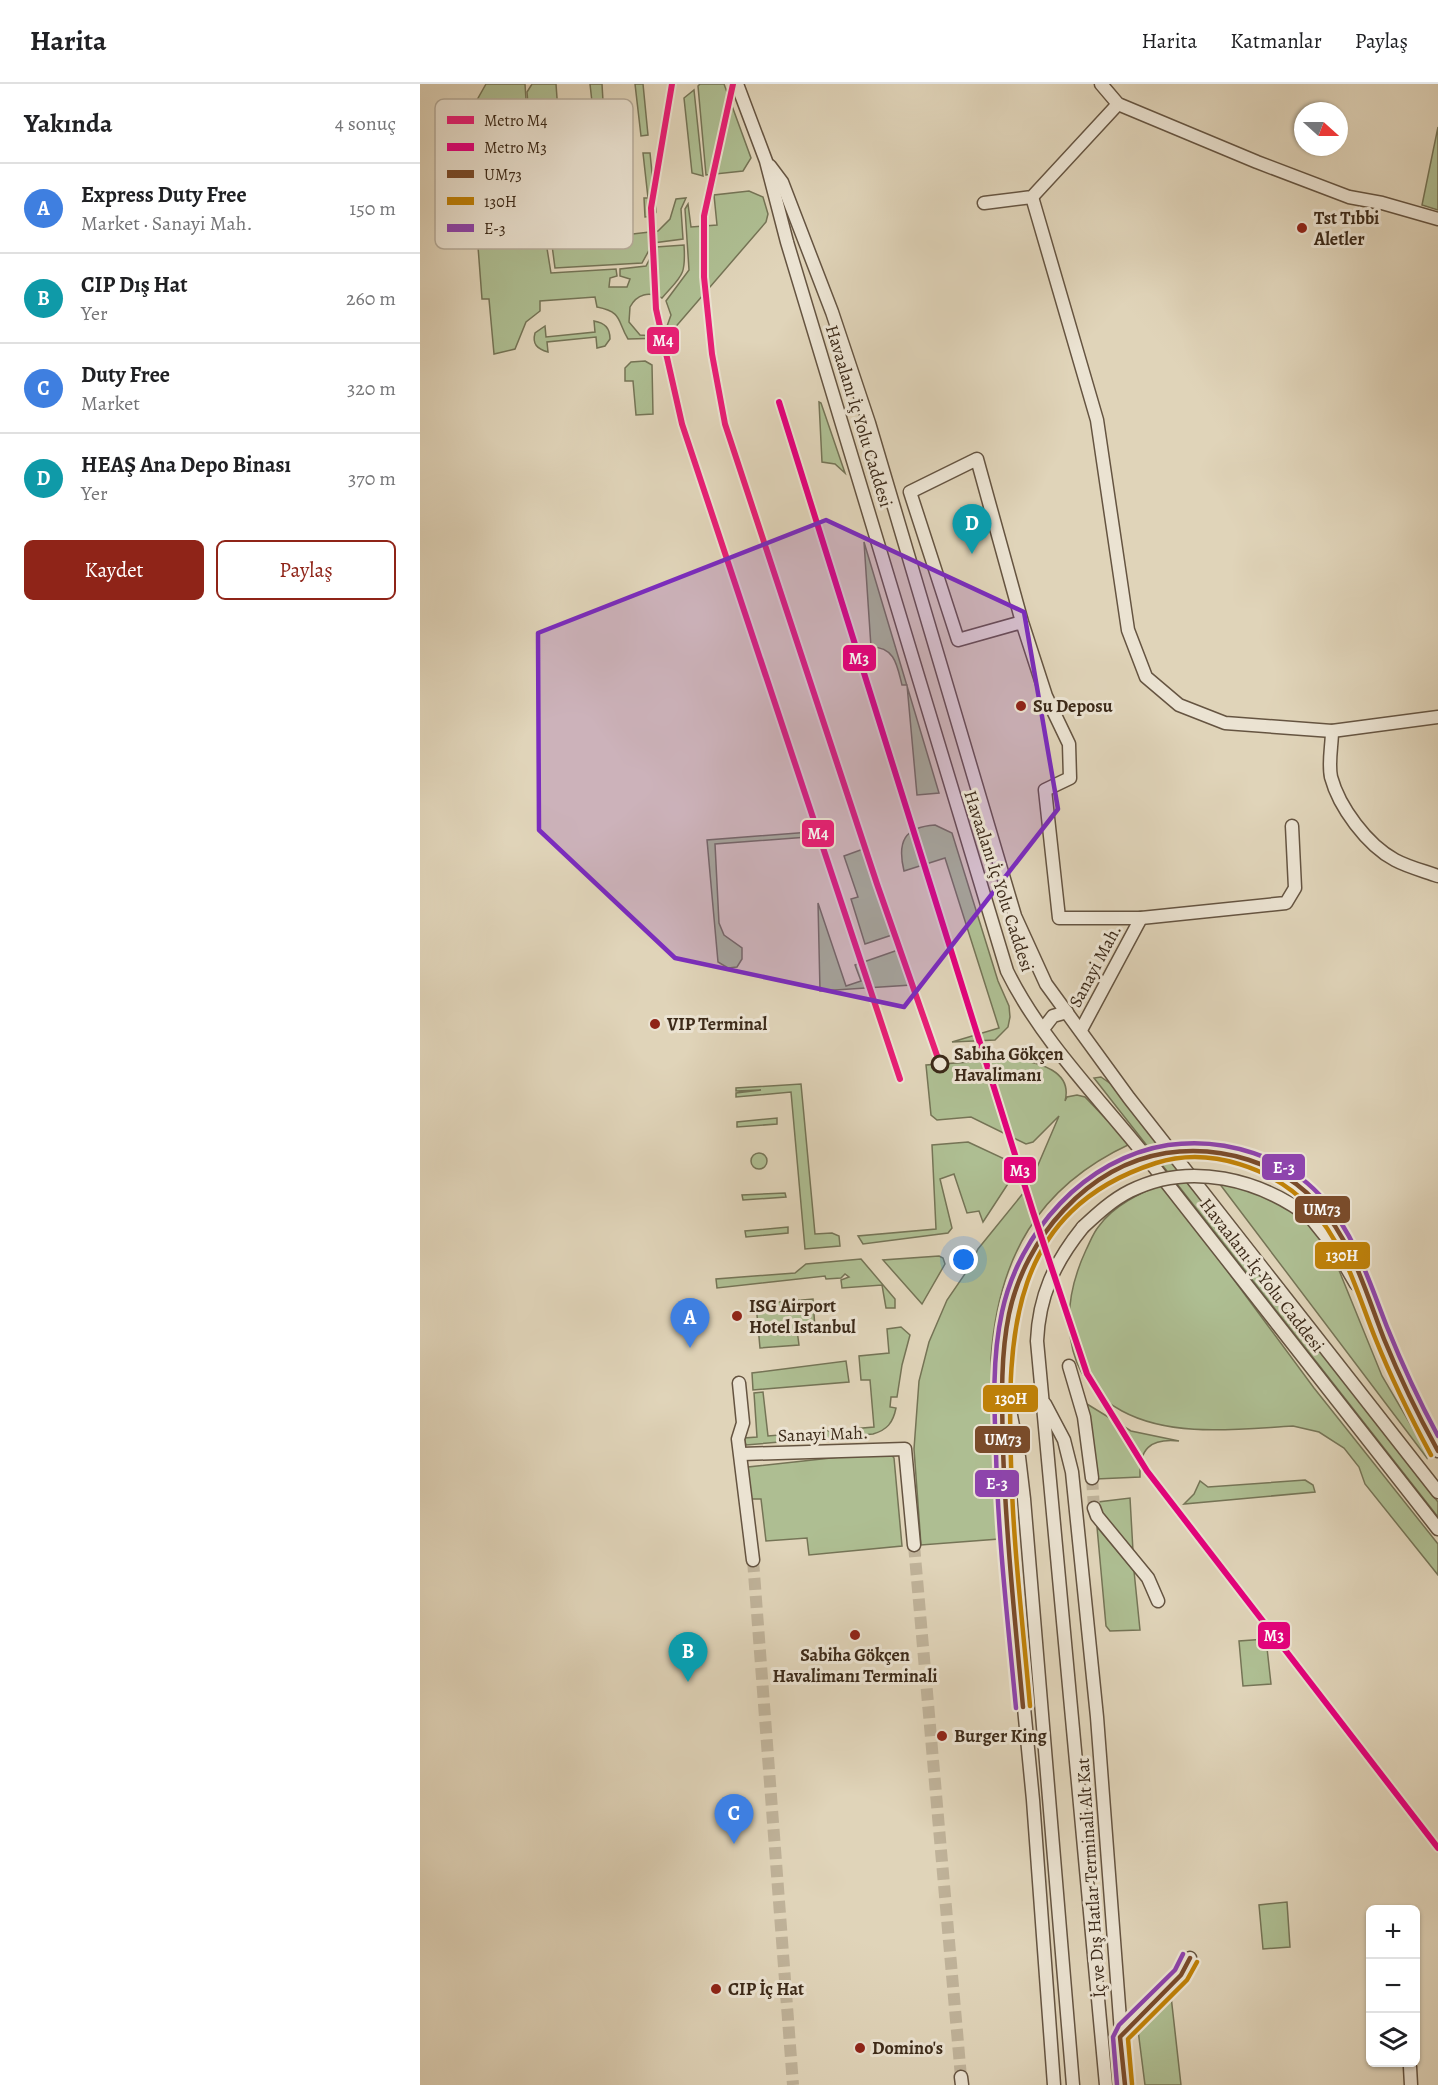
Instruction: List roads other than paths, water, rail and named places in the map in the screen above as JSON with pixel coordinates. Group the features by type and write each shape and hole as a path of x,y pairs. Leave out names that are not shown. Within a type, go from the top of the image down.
{"street":[{"name":"Havaalanı İç Yolu Caddesi","path":"737,84 766,161 787,242 1000,954 1020,999 1438,1529"},
{"path":"1101,84 1118,104 1349,197 1382,203 1438,219"},
{"path":"984,203 1032,197 1118,104"},
{"name":"Havaalanı İç Yolu Caddesi","path":"766,161 782,182 840,334 869,423 1015,916 1046,984 1130,1098 1438,1492"},
{"path":"1032,197 1097,420 1128,630 1146,677 1179,705 1225,723 1332,731 1438,717"},
{"path":"1022,622 958,640 910,492 977,459 1022,622 1046,696 1069,744 1070,778 1045,790 1059,918 1140,918 1286,903 1295,888 1292,826"},
{"path":"1332,731 1331,775 1341,802 1357,824 1374,844 1394,859 1438,876"},
{"name":"Sanayi Mah.","path":"1081,1030 1140,918"},
{"path":"1043,1029 1053,1016 1067,1012"},
{"path":"1054,2085 1033,1800 1006,1523 1004,1343 1011,1308 1033,1250 1044,1232 1072,1200 1116,1169 1139,1159 1173,1151 1224,1152 1254,1161 1284,1176 1310,1195 1327,1214 1347,1245 1378,1325 1416,1409 1438,1451"},
{"path":"1106,2085 1037,1341 1042,1298 1056,1264 1083,1227 1130,1191 1184,1177 1226,1178 1255,1186 1284,1198 1311,1218 1335,1248 1378,1325"},
{"path":"1069,1366 1084,1417 1092,1478"},
{"path":"1003,1374 1019,1457 1024,1499 1073,2085"},
{"path":"740,1383 743,1423 738,1439 742,1454 753,1560"},
{"name":"İç ve Dış Hatlar Terminali Alt Kat","path":"1042,1398 1064,1440 1072,1472 1097,1717 1125,2085"},
{"name":"Sanayi Mah.","path":"742,1454 905,1449 914,1545"},
{"path":"1094,1508 1097,1515 1148,1578 1158,1601"},
{"path":"1120,2037 1138,2014 1181,1975 1190,1958"},
{"path":"1410,2067 1411,2085"}],"tunnel":[{"path":"1092,1478 1094,1508"},
{"path":"914,1545 961,2077"},
{"path":"753,1560 793,2085"}],"metro line":[{"name":"M4","path":"672,84 651,208 656,309 682,424 900,1079"},
{"name":"M4","path":"733,84 704,216 704,277 712,354 725,424 877,884 940,1064"},
{"name":"M3","path":"779,402 1033,1212 1087,1374 1147,1471 1438,1848"}],"place":[{"name":"Tst Tıbbi Aletler","path":"1302,228"},
{"name":"HEAŞ Ana Depo Binası","path":"972,554"},
{"name":"Su Deposu","path":"1021,706"},
{"name":"VIP Terminal","path":"655,1024"},
{"name":"Sabiha Gökçen Havalimanı","path":"940,1064"},
{"name":"ISG Airport Hotel Istanbul","path":"737,1316"},
{"name":"Express Duty Free","path":"690,1348"},
{"name":"Sabiha Gökçen Havalimanı Terminali","path":"855,1635"},
{"name":"CIP Dış Hat","path":"688,1682"},
{"name":"Burger King","path":"942,1736"},
{"name":"Duty Free","path":"734,1844"},
{"name":"CIP İç Hat","path":"716,1989"},
{"name":"Domino's","path":"860,2048"}]}
